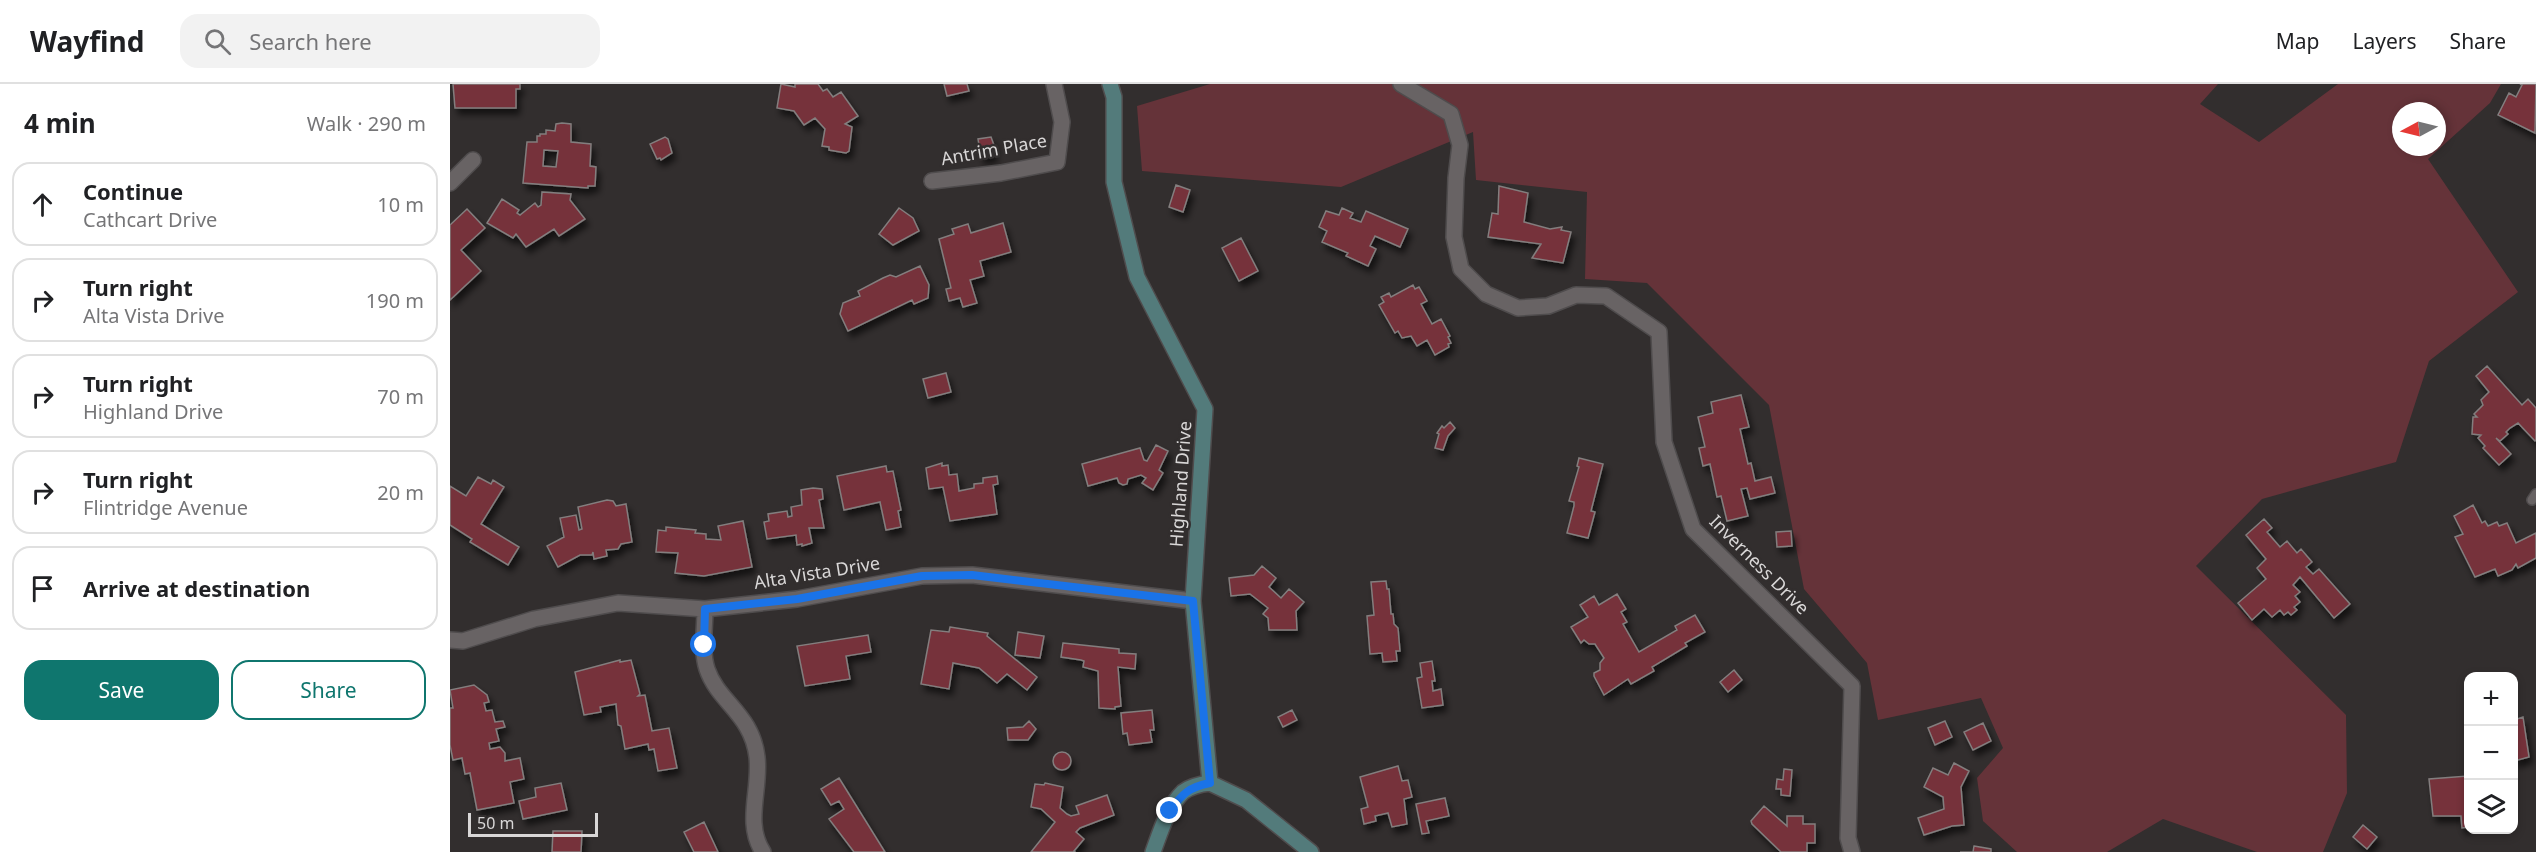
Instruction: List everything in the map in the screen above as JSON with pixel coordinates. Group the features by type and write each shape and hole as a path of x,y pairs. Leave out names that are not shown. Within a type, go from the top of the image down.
{"street":[{"name":"Antrim Place","path":"932,181 1001,173 1057,162 1062,122 1054,84"},
{"name":"Highland Drive","path":"1110,84 1114,97 1114,182 1137,277 1205,410 1193,601 1210,783"},
{"name":"Inverness Drive","path":"1401,84 1450,114 1460,145 1456,178 1454,237 1461,269 1486,294 1518,308 1548,306 1576,295 1606,296 1659,332 1664,442 1693,529 1852,686 1848,838 1851,852"},
{"path":"450,183 473,160"},
{"name":"Alta Vista Drive","path":"450,640 463,641 534,620 618,603 705,609 797,599 922,576 972,575 1193,601"},
{"path":"705,609 704,645 707,669 750,729 757,757 757,787 752,816 756,841 763,852"},
{"path":"1153,852 1170,811 1183,792 1194,786 1210,783 1246,800 1311,852"}],"shaded area":[{"path":"1210,84 2218,84 2200,104 2259,142 2338,84 2501,84 2490,103 2446,143 2446,102 2392,102 2392,156 2431,156 2428,159 2518,292 2429,361 2396,462 2262,499 2196,566 2346,715 2347,793 2323,852 2257,852 2163,819 2107,852 2017,852 1983,821 1977,778 2003,748 1981,698 1878,720 1867,663 1804,589 1769,405 1647,283 1585,279 1587,192 1476,180 1473,132 1341,187 1142,171 1137,106"}],"building":[{"path":"453,84 520,84 520,89 516,89 516,108 455,108"},
{"path":"781,84 795,87 795,84 818,84 823,91 827,89 833,97 841,92 858,116 845,124 852,127 849,151 846,153 829,150 829,147 822,146 825,129 815,118 804,125 794,111 777,108"},
{"path":"944,84 967,84 969,91 947,96"},
{"path":"2520,84 2536,84 2535,133 2498,115 2509,93 2516,97 2522,85"},
{"path":"556,124 571,124 571,142 591,144 590,166 596,167 595,186 588,186 588,188 523,183 527,142 537,142 537,136 546,134 546,130 555,131","holes":["544,150 558,151 556,167 543,166"]},
{"path":"665,137 668,139 672,153 661,160 657,159 650,144"},
{"path":"991,137 995,148 992,148 994,156 981,158 978,139"},
{"path":"1176,185 1190,190 1183,212 1169,207"},
{"path":"1499,186 1528,193 1524,222 1550,229 1562,227 1561,230 1571,232 1563,263 1532,258 1541,244 1488,237 1492,213 1498,214"},
{"path":"542,192 571,194 570,200 585,219 559,236 554,229 526,247 516,234 513,238 487,223 502,199 519,210 517,213 520,215 535,203 538,207 541,205"},
{"path":"899,208 913,218 919,231 893,245 879,234"},
{"path":"1342,208 1353,213 1350,218 1361,222 1366,211 1408,229 1400,247 1375,236 1370,246 1376,249 1368,266 1346,256 1348,253 1322,242 1327,231 1319,227 1326,211 1339,215"},
{"path":"467,209 485,228 461,250 481,271 450,300 450,225"},
{"path":"1003,223 1011,252 980,261 984,276 970,280 977,303 963,307 960,298 949,301 946,289 951,288 939,239 954,234 952,229 968,224 971,233"},
{"path":"1241,238 1258,271 1239,281 1222,248"},
{"path":"920,266 929,285 928,298 914,304 912,300 848,331 840,314 843,303 860,296 858,291 883,278 890,275 896,277"},
{"path":"1413,285 1415,289 1419,287 1427,301 1421,304 1432,324 1441,319 1450,336 1448,337 1451,343 1448,344 1449,347 1435,355 1427,340 1417,346 1411,336 1402,338 1398,331 1395,333 1379,305 1384,302 1381,297 1389,293 1391,297"},
{"path":"2487,366 2522,405 2528,399 2536,408 2536,440 2518,423 2510,428 2506,432 2508,434 2500,441 2496,438 2511,454 2499,465 2483,448 2485,446 2478,438 2481,435 2472,434 2473,417 2477,417 2474,414 2483,405 2481,400 2489,392 2476,376"},
{"path":"946,373 951,392 928,398 923,379"},
{"path":"1741,395 1749,427 1740,429 1748,464 1751,463 1755,481 1771,477 1775,493 1750,499 1747,488 1741,489 1748,516 1727,521 1721,496 1717,497 1710,464 1703,466 1699,448 1705,447 1698,417 1713,413 1711,402"},
{"path":"1450,422 1455,428 1448,436 1443,450 1435,448 1439,434 1437,433 1442,426 1444,428"},
{"path":"1156,445 1168,451 1159,470 1163,473 1153,490 1142,483 1146,478 1141,475 1128,479 1127,484 1123,485 1117,478 1088,486 1082,464 1140,448 1144,460 1147,461"},
{"path":"1579,458 1603,464 1591,511 1595,512 1588,538 1567,533 1574,506 1574,502 1569,501 1579,467 1577,466"},
{"path":"942,463 942,466 948,465 949,475 957,474 959,491 974,488 974,484 983,483 983,478 997,476 998,484 993,485 997,514 950,521 943,487 929,489 926,468"},
{"path":"886,466 887,472 893,471 901,510 898,511 901,527 886,530 880,502 844,510 837,476"},
{"path":"478,477 491,484 493,480 504,487 481,524 519,547 508,565 470,542 472,539 450,525 450,486 466,496"},
{"path":"822,489 823,499 819,500 824,528 809,528 812,543 797,545 796,535 767,539 764,522 769,521 768,514 787,511 788,517 792,516 791,507 802,505 801,490"},
{"path":"607,500 613,501 616,506 626,504 632,542 621,544 618,549 606,550 607,556 594,559 593,552 592,555 580,555 558,567 547,546 564,537 560,518 576,515 579,530 582,529 578,507"},
{"path":"2473,505 2482,523 2485,521 2488,526 2497,522 2499,526 2507,523 2516,543 2536,533 2536,558 2518,568 2516,564 2512,570 2498,576 2495,569 2475,577 2455,537 2463,534 2454,516"},
{"path":"2264,519 2272,528 2267,532 2280,547 2287,541 2297,553 2301,549 2312,562 2306,567 2313,574 2319,569 2350,604 2334,618 2300,577 2293,585 2300,592 2295,596 2300,602 2294,607 2297,610 2291,615 2288,612 2284,615 2280,610 2272,617 2264,609 2252,620 2238,603 2266,579 2257,568 2266,559 2246,535"},
{"path":"743,521 752,567 704,576 675,573 678,553 656,552 658,530 666,531 666,527 696,530 695,533 706,534 706,539 721,540 718,526"},
{"path":"1791,531 1792,546 1777,547 1776,532"},
{"path":"1262,566 1276,578 1269,587 1281,598 1289,589 1304,602 1296,611 1297,630 1269,630 1268,618 1263,614 1268,608 1250,594 1231,596 1229,578 1254,575"},
{"path":"1386,581 1391,614 1398,628 1400,651 1396,651 1397,661 1383,662 1382,653 1370,654 1367,616 1374,615 1371,582"},
{"path":"1617,594 1626,609 1621,612 1627,622 1623,624 1639,652 1677,630 1675,626 1695,615 1705,632 1685,643 1687,646 1652,667 1654,671 1631,684 1628,679 1604,695 1594,673 1600,670 1600,663 1604,658 1595,644 1589,644 1584,640 1581,643 1571,627 1588,617 1580,605 1594,596 1599,605"},
{"path":"950,627 988,633 987,636 1037,677 1027,690 1007,674 997,683 979,668 953,663 949,689 921,684 931,630 949,632"},
{"path":"1018,632 1044,636 1040,658 1015,655"},
{"path":"868,635 871,652 846,656 850,679 805,686 797,646"},
{"path":"1063,643 1119,649 1119,653 1136,654 1135,669 1118,667 1121,706 1115,709 1099,708 1098,671 1083,667 1084,661 1061,657"},
{"path":"620,660 620,662 631,660 640,694 638,696 645,695 652,731 669,728 677,768 658,771 654,749 649,750 648,744 625,749 621,726 618,725 616,704 600,707 601,712 584,715 575,672"},
{"path":"1432,661 1435,681 1432,681 1433,691 1441,689 1443,705 1422,708 1417,678 1422,677 1420,663"},
{"path":"1734,670 1742,680 1728,692 1720,682"},
{"path":"474,685 487,695 489,702 484,703 486,711 492,710 495,722 503,721 505,727 496,729 499,741 489,743 490,749 500,747 505,753 505,761 520,758 524,779 510,782 514,803 477,810 470,773 465,774 462,758 453,760 450,745 450,708 453,708 450,690"},
{"path":"1152,710 1154,730 1150,730 1152,742 1129,745 1127,733 1123,734 1121,713"},
{"path":"1292,710 1297,720 1283,727 1278,717"},
{"path":"2523,717 2529,757 2518,760 2518,726 2518,719"},
{"path":"1029,721 1036,729 1028,740 1008,740 1007,728 1023,727"},
{"path":"1945,721 1952,737 1935,745 1928,728"},
{"path":"1983,723 1991,741 1973,750 1964,732"},
{"path":"1062,752 1068,755 1071,761 1068,767 1062,770 1056,767 1053,761 1056,755"},
{"path":"1954,763 1969,771 1961,787 1964,825 1952,826 1924,835 1918,818 1944,809 1943,797 1924,787 1933,768 1948,775"},
{"path":"1398,766 1402,781 1408,780 1412,797 1404,799 1407,824 1392,827 1388,813 1375,816 1376,821 1364,824 1361,809 1368,807 1360,777"},
{"path":"1784,769 1792,770 1790,796 1781,795 1781,789 1776,789 1777,779 1783,780"},
{"path":"2464,776 2464,828 2462,828 2461,816 2433,816 2429,779"},
{"path":"839,778 885,852 854,852 829,819 844,809 839,801 831,805 821,789"},
{"path":"561,783 567,810 523,819 519,801 536,797 535,788"},
{"path":"1045,783 1063,787 1060,808 1071,816 1079,814 1076,806 1107,795 1114,815 1080,828 1076,832 1084,839 1075,852 1031,852 1055,822 1041,809 1031,807 1035,784 1044,785"},
{"path":"1445,798 1449,816 1426,821 1429,833 1422,834 1416,804"},
{"path":"1764,806 1787,826 1787,816 1803,816 1803,824 1815,824 1815,843 1807,843 1807,852 1781,852 1752,824 1751,821"},
{"path":"704,822 718,852 694,852 684,832"},
{"path":"2363,825 2377,837 2367,849 2353,837"},
{"path":"553,831 582,831 581,852 552,852"},
{"path":"1974,846 1991,849 1991,852 1973,852"}],"route":[{"path":"704,645 705,609 797,599 922,576 972,575 1193,601 1210,783 1194,786 1183,792 1170,811"}]}
